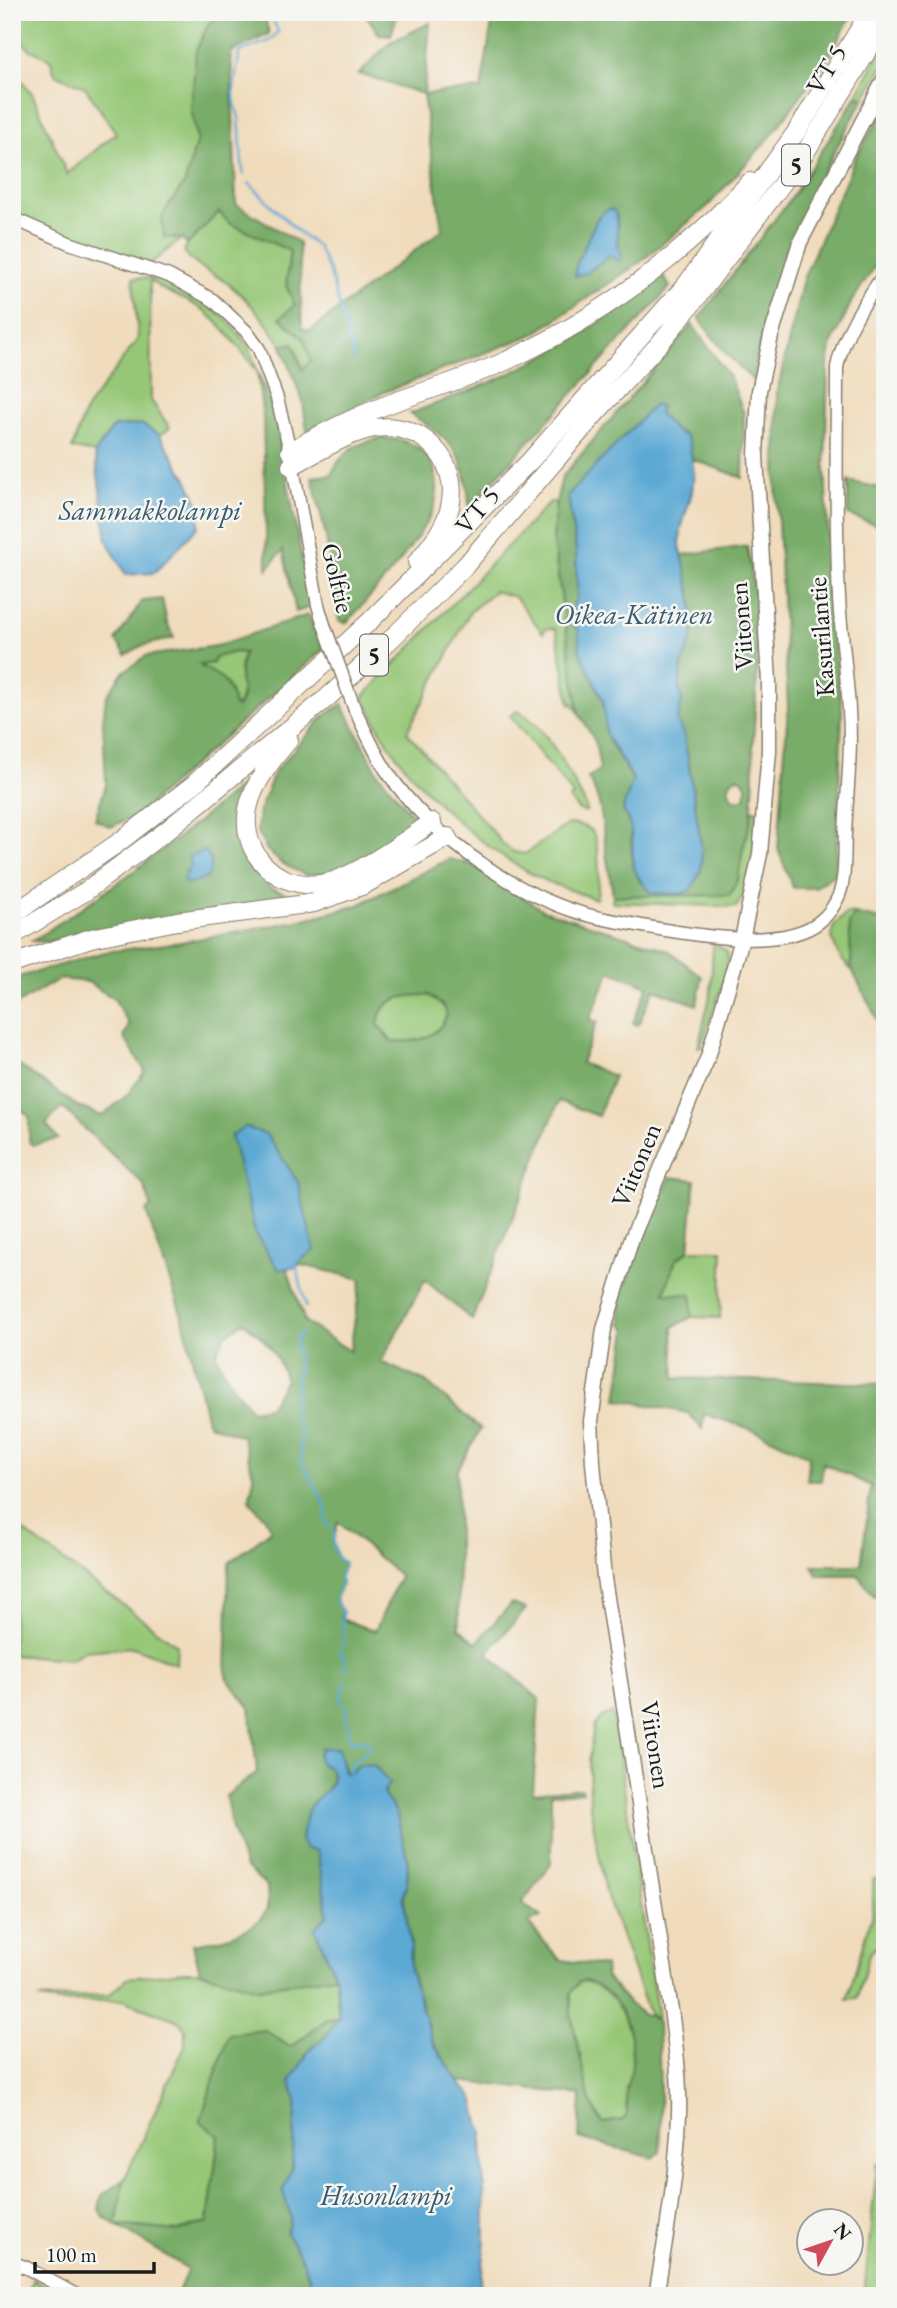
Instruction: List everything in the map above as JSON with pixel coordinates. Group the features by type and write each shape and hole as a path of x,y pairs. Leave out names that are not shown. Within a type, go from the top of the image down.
{"highway":[{"name":"VT 5","path":"12,936 86,891 166,831 328,697 465,566 682,315 685,295 797,131 870,12"},
{"name":"VT 5","path":"12,915 107,851 194,784 369,622 530,461 685,295 805,153 885,22"},
{"path":"291,458 379,408 473,374 555,337 591,317 675,255 720,214 797,131"},
{"path":"291,458 360,432 392,427 409,430 424,438 438,450 445,461 451,476 452,493 450,508 442,528 369,622"},
{"path":"328,697 280,750 251,796 247,826 250,844 260,861 276,877 300,884 322,884 340,878 392,851 432,822"},
{"path":"12,964 91,938 165,923 314,903 364,885 448,837"}],"main road":[{"name":"Viitonen","path":"656,2296 673,2186 679,2112 677,2064 604,1578 591,1421 604,1329 628,1251 708,1057 742,939 760,854 769,752 769,682 756,456 759,391 771,336 800,242 885,78"}],"street":[{"name":"Golftie","path":"12,218 69,243 169,276 195,288 230,314 258,349 277,398 318,605 355,710 387,771 432,822 500,875 538,896 581,913 655,928 742,939"},
{"name":"Kasurilantie","path":"742,939 804,932 832,909 842,883 850,746 839,598 837,367 852,327 885,272"},
{"path":"12,2263 25,2267 78,2296"}],"green space":[{"path":"12,12 228,12 209,23 197,49 191,110 197,140 185,183 168,206 182,238 144,269 12,218 12,69 32,93 67,174 116,133 85,87 55,74 50,59 31,50 12,33"},
{"path":"228,12 264,12 269,34 231,52 236,204 299,243 302,328 310,331 442,230 423,94 359,74 390,42 430,23 424,94 481,89 494,12 853,12 830,56 771,136 708,206 639,263 534,334 382,393 307,431 303,402 282,346 293,343 302,370 311,361 304,339 280,318 295,305 286,285 290,251 229,223 219,212 187,245 182,238 164,238 162,218 185,183 197,140 191,110 196,51 209,23","holes":["599,216 617,216 619,253 603,259 581,255"]},
{"path":"364,12 398,12 391,35 379,34"},
{"path":"885,44 885,62 864,99 860,96 854,100"},
{"path":"861,96 864,99 810,200 780,270 760,343 754,381 724,351 699,318 792,197 854,100"},
{"path":"885,109 885,251 852,301 832,343 828,364 825,467 833,632 842,711 836,873 814,888 793,888 778,849 788,707 776,486 777,392 803,279 857,154"},
{"path":"219,211 229,223 290,251 286,285 295,305 280,318 304,339 312,361 303,370 293,343 282,346 246,300 226,282 194,263 184,251"},
{"path":"663,275 670,287 469,507 465,475 455,451 437,432 410,414 522,368 625,305"},
{"path":"133,278 166,281 209,305 244,341 257,371 212,317 150,280 151,400 170,428 160,435 141,424 114,427 95,453 72,449 86,409 138,339"},
{"path":"692,324 730,378 744,414 743,478 692,459 690,445 682,433 675,431 659,414 659,407 654,406 568,495 576,550 577,596 572,609 574,625 579,631 580,652 603,700 609,741 633,780 623,809 631,829 632,862 640,882 702,850 684,735 677,721 682,701 679,689 682,665 693,635 692,599 682,555 747,546 756,599 754,778 751,821 738,879 730,895 613,896 601,814 597,796 588,778 600,769 595,741 579,714 553,542 556,502 562,477","holes":["736,777 742,779 747,787 745,798 732,798 728,788 731,781"]},
{"path":"257,371 275,414 311,607 296,612 283,550 267,569 263,419"},
{"path":"381,438 403,441 423,453 435,471 437,494 430,516 403,558 346,623 339,621 326,537 312,477 331,475 350,449"},
{"path":"848,481 885,489 885,528 848,515"},
{"path":"550,502 556,502 553,542 579,714 573,703 570,705 556,629 546,628 543,633 515,597 494,591 470,612 407,732 503,844 514,852 525,854 568,824 582,825 591,830 598,856 596,899 526,871 486,844 446,811 396,754 363,697"},
{"path":"162,599 167,623 174,638 141,646 126,655 116,640 142,601"},
{"path":"308,615 324,649 137,815 111,827 95,819 106,784 103,721 106,697 122,673 146,656 216,646","holes":["235,652 244,653 240,671 242,698 237,707 234,706 223,680 199,665 213,663 215,657"]},
{"path":"244,652 240,669 241,698 237,707 234,706 230,690 223,680 198,665 213,663 215,657"},
{"path":"342,704 378,773 419,823 345,869 305,875 281,863 267,850 257,832 259,811 275,771 323,717"},
{"path":"517,711 538,726 557,752 585,804 585,812 579,810 569,799 573,795 510,716"},
{"path":"250,777 232,814 243,857 270,888 300,898 269,900 48,942 32,941 144,864","holes":["205,852 210,859 197,880 188,884 186,872"]},
{"path":"752,809 757,811 750,874 736,907 612,902 613,896 729,895 751,821"},
{"path":"449,859 471,864 543,910 668,950 702,977 697,1005 654,989 638,1025 633,1023 648,986 610,971 590,1019 597,1022 581,1063 614,1076 598,1116 559,1101 472,1320 425,1280 381,1362 426,1382 481,1429 457,1471 459,1628 476,1643 511,1604 526,1609 487,1653 539,1699 533,1793 582,1788 583,1792 551,1794 551,1864 522,1903 541,1917 528,1923 560,1960 605,1966 606,1977 629,2004 658,2023 661,2126 660,2152 653,2158 579,2138 581,2095 459,2081 433,2043 410,1969 411,1944 403,1896 408,1862 396,1812 382,1794 344,1771 338,1748 322,1748 318,1755 321,1764 330,1768 332,1779 328,1788 313,1804 317,1851 328,1915 315,1929 335,1976 258,1988 200,1972 193,1944 224,1938 245,1930 262,1917 268,1906 267,1886 245,1867 232,1830 226,1796 257,1772 250,1708 226,1677 229,1563 271,1530 265,1518 249,1500 254,1478 242,1436 210,1425 207,1421 183,1319 146,1211 151,1206 143,1184 62,1107 46,1124 58,1139 33,1145 29,1142 29,1116 12,1102 12,1056 17,1064 79,1107 102,1116 127,1095 145,1071 124,1037 129,1025 115,1000 88,982 59,979 18,1004 12,1011 12,979 105,952 181,942 297,921 356,906","holes":["429,995 444,1006 447,1015 443,1023 424,1038 391,1041 378,1025 383,1008 403,997","246,1192 300,1261 298,1264 361,1279 350,1351 305,1322 287,1268 279,1269 256,1235","243,1322 265,1341 275,1355 286,1380 269,1407 251,1410 231,1384 216,1355 224,1337","338,1522 400,1576 375,1631 341,1619 343,1612 337,1598 342,1584 339,1577 345,1565 338,1559 333,1543","585,1981 597,1986 616,2004 628,2027 632,2066 626,2090 627,2115 623,2120 603,2123 590,2101 571,2015 571,1993 579,1982"]},
{"path":"847,913 855,914 849,923 852,970 840,956 832,938 834,926"},
{"path":"855,914 885,921 885,1035 852,970 849,923"},
{"path":"713,942 727,952 728,966 701,1047 698,1047 711,992"},
{"path":"429,995 444,1007 447,1014 443,1023 424,1038 391,1041 378,1025 383,1008 402,997"},
{"path":"670,1177 695,1180 689,1250 676,1260 664,1293 692,1295 692,1317 673,1327 675,1378 885,1384 885,1597 875,1597 858,1575 817,1575 813,1565 861,1565 871,1486 823,1463 821,1481 807,1481 809,1456 754,1430 704,1414 702,1429 688,1413 617,1399 627,1330 621,1322 620,1300"},
{"path":"689,1250 723,1250 720,1318 692,1317 692,1295 664,1294 676,1260"},
{"path":"18,1527 177,1645 176,1664 133,1647 84,1651 71,1659 12,1655"},
{"path":"612,1713 658,2019 648,2011 606,1893 590,1807 589,1758 594,1727 601,1717"},
{"path":"873,1879 885,1879 885,1949 874,1948 870,1952 857,1998 847,1999 873,1910"},
{"path":"200,1972 258,1988 335,1976 339,2017 326,2020 290,2048 265,2030 219,2136 208,2222 178,2231 116,2225 124,2180 185,2045 185,2030 179,2021 122,2000 59,2002 38,1999 109,1995 127,1978"},
{"path":"585,1981 608,1994 628,2027 632,2066 626,2094 627,2115 623,2120 603,2123 590,2101 571,2015 571,1993 579,1982"},
{"path":"339,2017 326,2036 309,2051 290,2082 297,2099 292,2167 284,2191 291,2218 286,2233 307,2271 312,2296 176,2296 188,2269 116,2225 178,2231 208,2222 219,2136 200,2121 229,2034 265,2030 290,2047 326,2020"},
{"path":"885,2163 885,2296 864,2296 866,2276 877,2164"},
{"path":"124,2180 116,2225 103,2217 99,2209 102,2195"},
{"path":"34,2279 63,2296 25,2296"}],"water":[{"path":"608,209 614,210 616,216 618,246 622,258 617,261 608,256 587,273 575,276 576,265 595,223"},
{"name":"Oikea-Kätinen","path":"654,405 660,407 659,414 675,431 686,436 694,473 680,545 692,599 693,635 682,665 679,689 682,701 677,721 684,735 702,850 701,870 691,890 681,894 652,893 635,870 630,827 623,809 633,779 606,735 603,700 580,652 579,632 574,625 572,609 577,596 576,550 568,495"},
{"name":"Sammakkolampi","path":"141,424 160,435 188,481 199,505 199,526 154,573 126,575 107,541 95,453 113,427"},
{"path":"205,851 211,864 207,878 188,884 183,881 191,865 188,857"},
{"path":"245,1127 266,1134 298,1182 314,1250 300,1261 297,1267 279,1270 256,1235 231,1136"},
{"name":"Husonlampi","path":"322,1748 338,1748 344,1772 350,1774 360,1764 374,1765 389,1783 383,1794 396,1812 408,1862 403,1896 411,1944 410,1970 433,2043 461,2085 473,2097 484,2132 485,2237 478,2296 312,2296 307,2271 286,2233 291,2218 283,2191 292,2167 297,2099 290,2082 309,2051 326,2036 339,2017 336,1978 315,1928 328,1915 317,1851 306,1849 301,1839 311,1805 332,1781 330,1768 321,1764 318,1756"}],"waterway":[{"path":"244,175 239,118 234,95 239,52 269,41 278,32 274,22 276,12"},
{"path":"249,183 297,231 318,247 330,273 355,361"},
{"path":"297,1267 306,1307"},
{"path":"302,1333 296,1339 298,1366 294,1416 300,1426 301,1461 325,1504 327,1525 335,1532 333,1543 338,1559 345,1565 339,1577 342,1584 336,1598 343,1612 344,1637 341,1654 346,1659 344,1670"},
{"path":"346,1682 340,1699 346,1708 350,1738 352,1742 365,1740 370,1747 349,1766 350,1774"}]}
